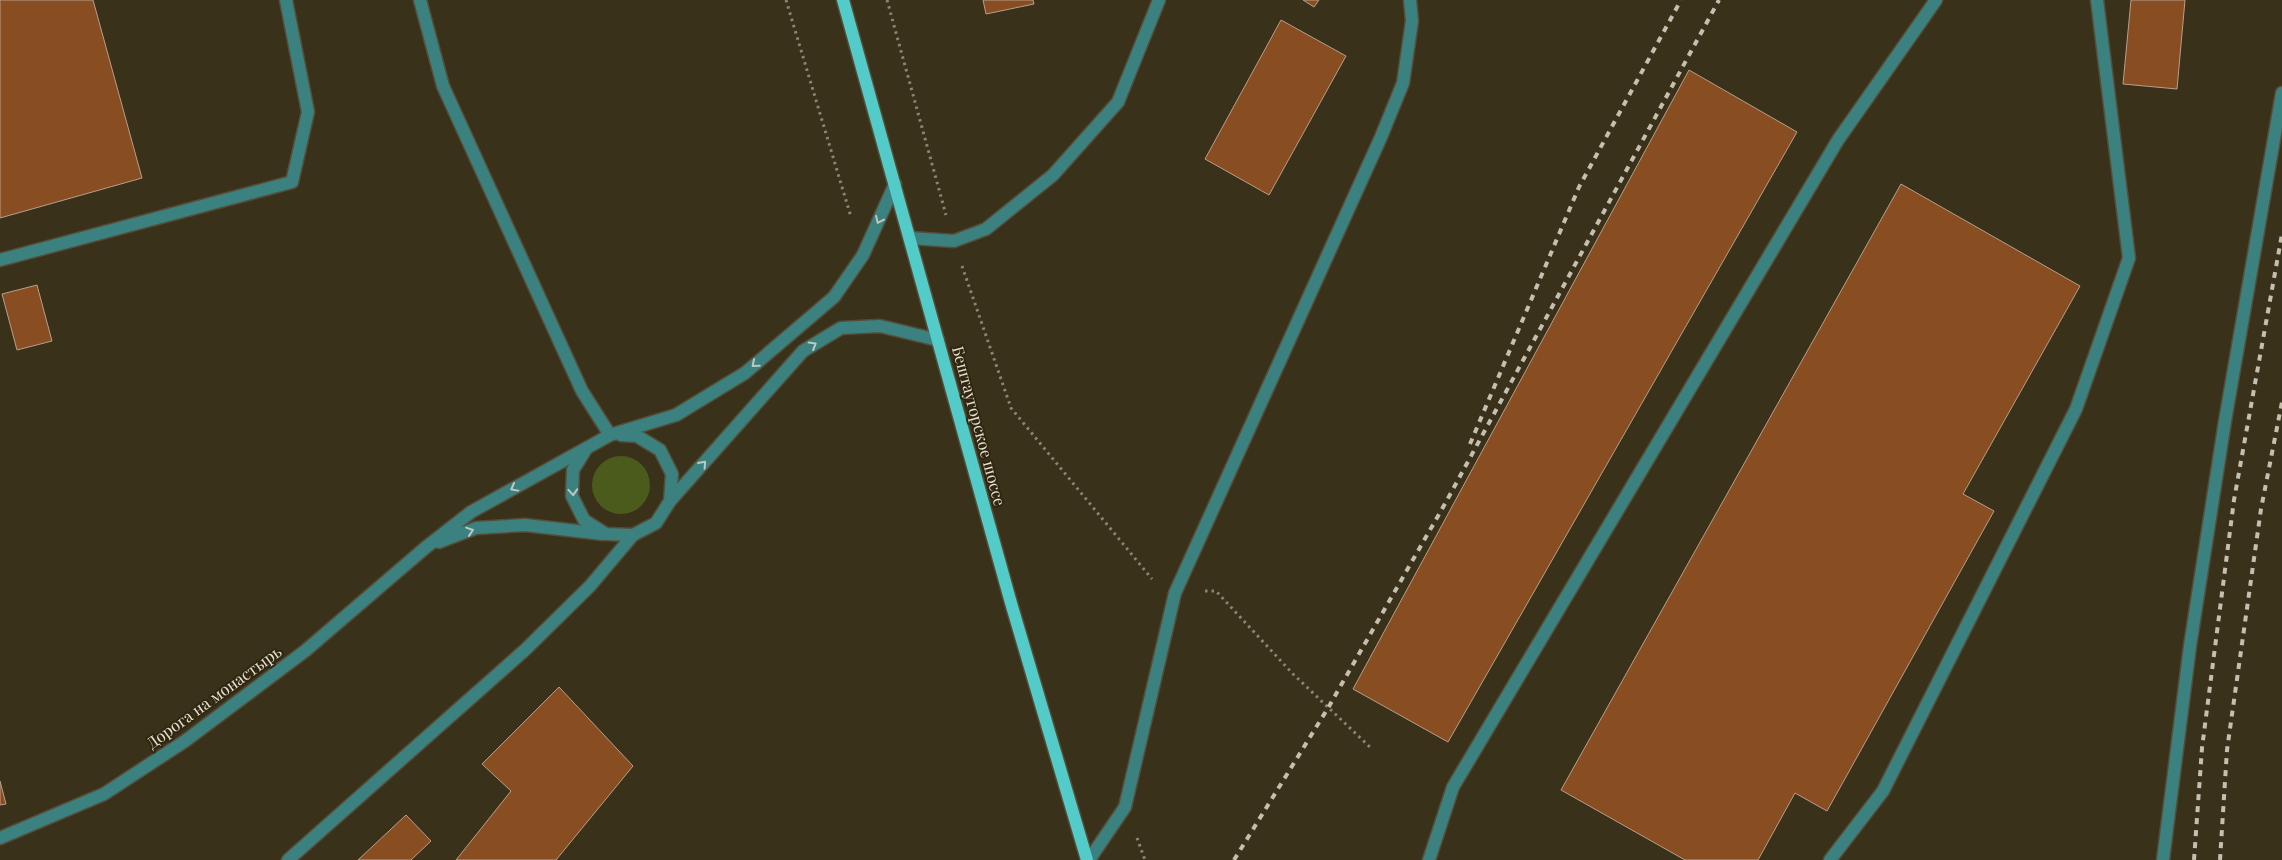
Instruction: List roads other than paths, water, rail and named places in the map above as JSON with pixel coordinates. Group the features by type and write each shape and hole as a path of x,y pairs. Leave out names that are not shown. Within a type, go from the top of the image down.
{"main road":[{"name":"Бештаугорское шоссе","path":"843,0 1010,603 1088,860"}],"street":[{"path":"0,260 292,182 308,112 286,0"},
{"path":"420,0 443,86 582,390 610,435"},
{"path":"910,238 954,241 986,229 1053,175 1118,102 1159,0"},
{"path":"1088,860 1125,807 1174,598 1377,146 1403,83 1412,21 1410,0"},
{"path":"1429,860 1453,787 1458,778 1838,140 1936,0"},
{"path":"1830,860 1884,791 2076,409 2129,258 2097,0"},
{"path":"2163,860 2193,626 2224,431 2282,93"},
{"path":"606,534 584,520 572,496 573,470 587,447 610,435 676,415 745,373 834,297 862,255 895,184"},
{"path":"288,860 526,649 590,586 633,536 656,523 670,500 803,350 841,328 880,326 938,340"},
{"path":"610,435 637,436 660,450 672,474 670,500"},
{"name":"Дорога на монастырь","path":"0,838 104,794 185,741 306,651 425,548 471,512 587,447"},
{"path":"425,548 476,528 525,525 633,536"}],"railway":[{"path":"1470,444 1579,187 1681,0"},
{"path":"1234,860 1328,708 1446,502 1719,0"},
{"path":"2194,860 2202,748 2234,500 2282,234"},
{"path":"2220,860 2227,750 2261,509 2282,402"}]}
